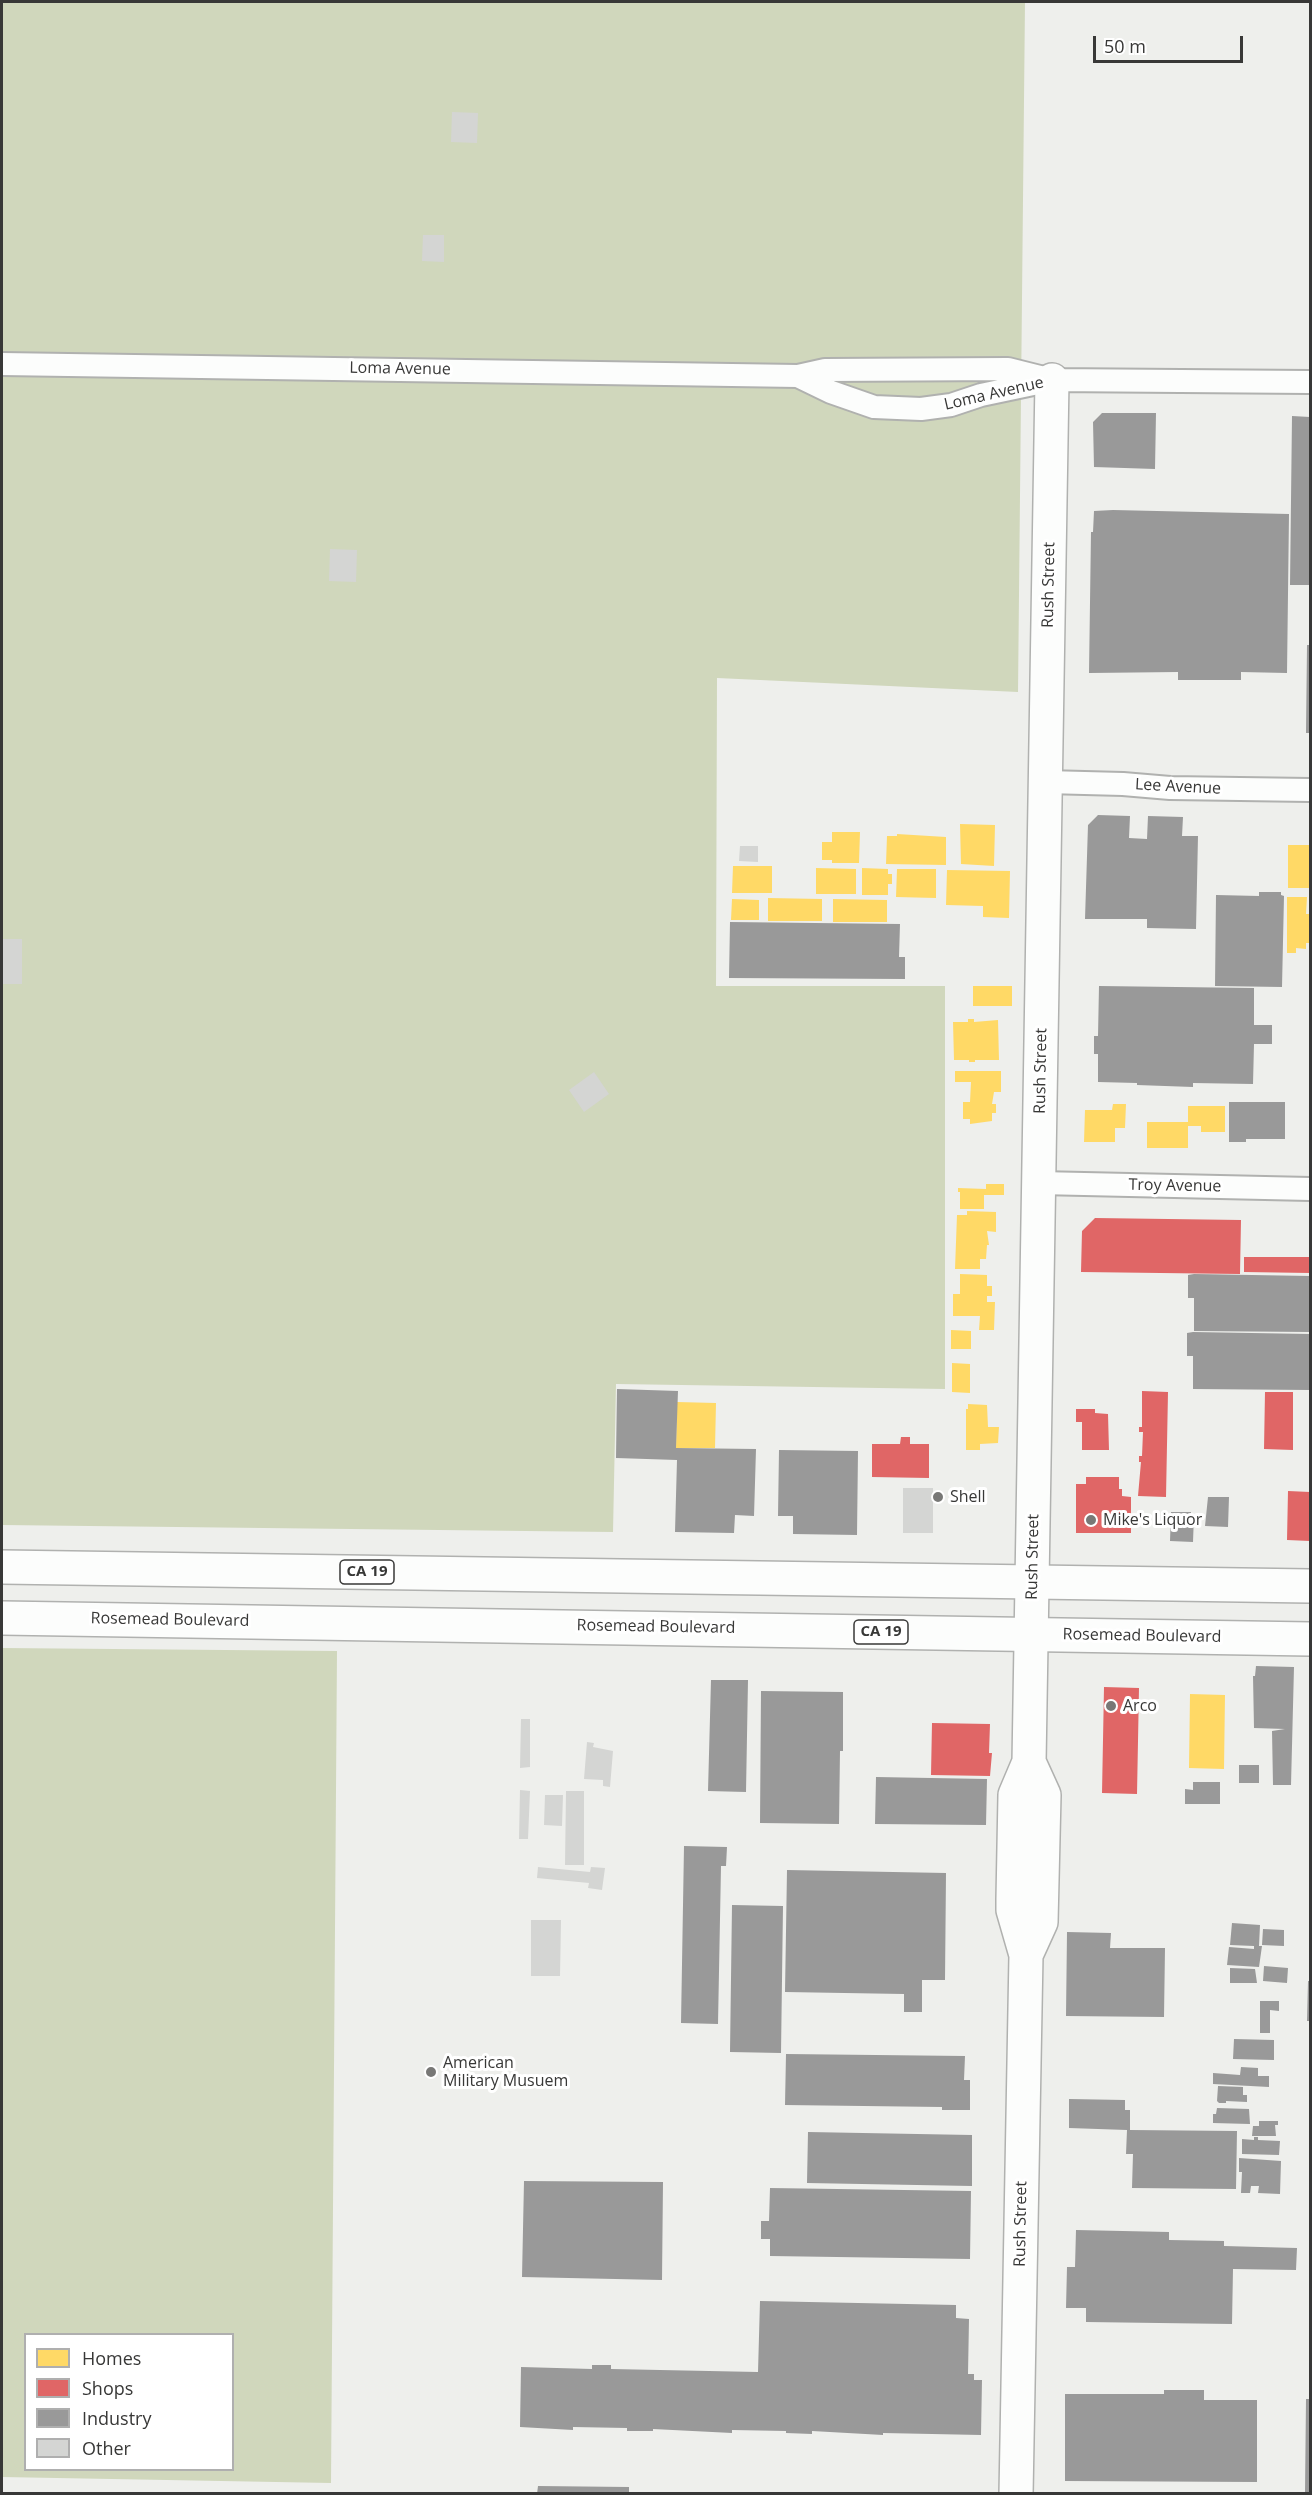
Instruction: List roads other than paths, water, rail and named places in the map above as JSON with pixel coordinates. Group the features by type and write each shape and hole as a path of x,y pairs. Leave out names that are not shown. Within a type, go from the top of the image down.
{"main road":[{"name":"Rush Street","path":"1016,2493 1026,1955 1013,1910 1013,1899 1015,1794 1029,1762 1052,380"},
{"name":"CA 19","path":"2,1567 1311,1586"},
{"name":"Rosemead Boulevard","path":"2,1618 1311,1639"}],"street":[{"name":"Loma Avenue","path":"2,364 798,376 825,370 1008,369 1052,380"},
{"name":"Loma Avenue","path":"798,376 831,392 874,407 921,409 951,405 981,395 1052,380 1311,382"},
{"name":"Lee Avenue","path":"1046,782 1170,788 1311,790"},
{"name":"Troy Avenue","path":"1039,1183 1311,1189"}],"place":[{"name":"Shell","path":"938,1497"},
{"name":"Mike's Liquor","path":"1091,1520"},
{"name":"Arco","path":"1111,1706"},
{"name":"American Military Musuem","path":"431,2072"}]}
